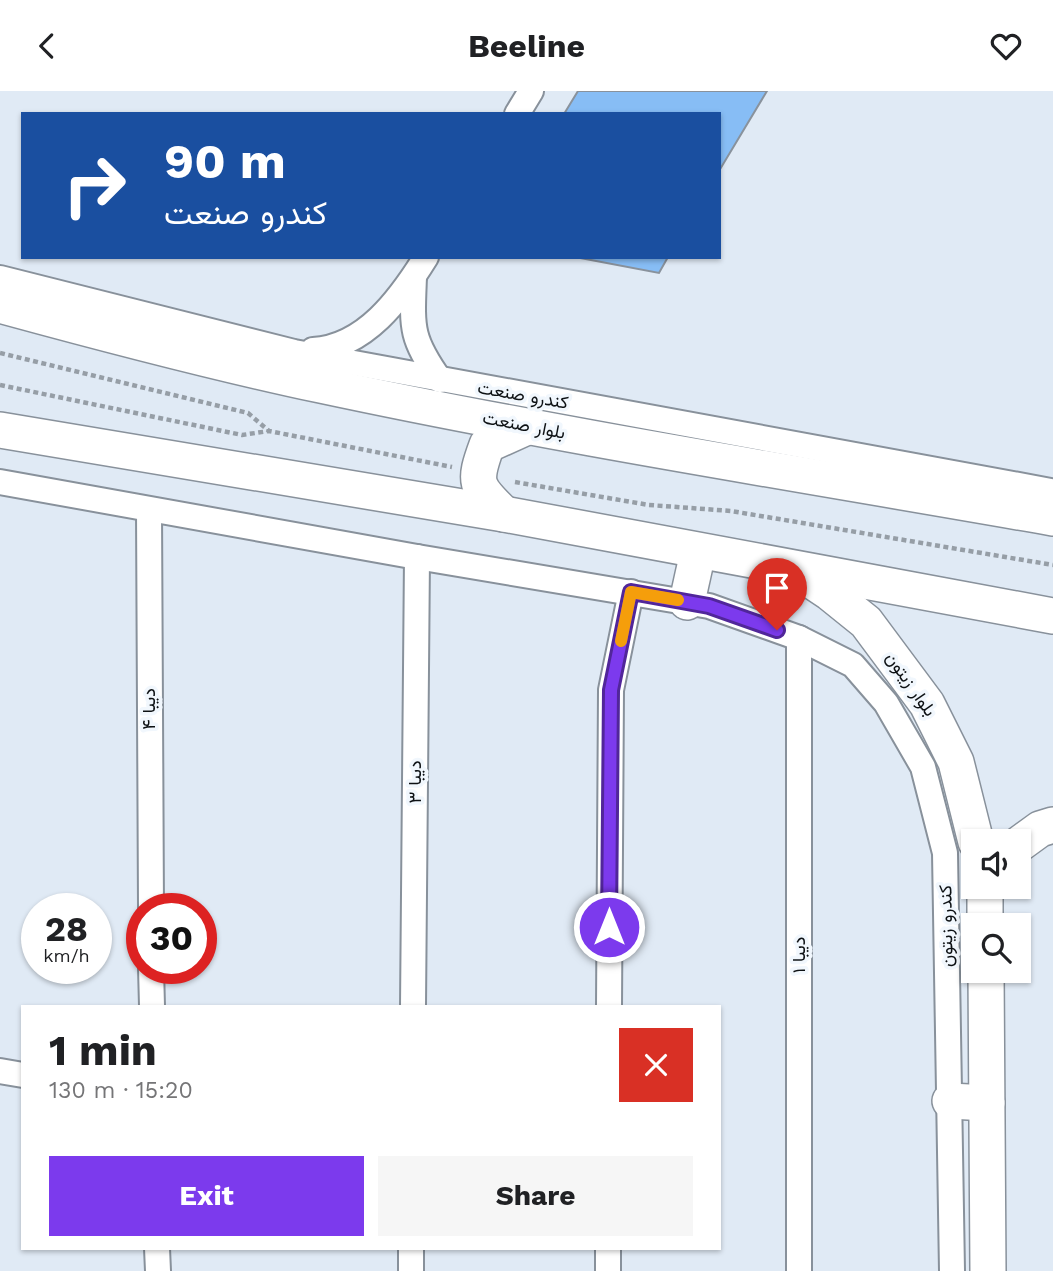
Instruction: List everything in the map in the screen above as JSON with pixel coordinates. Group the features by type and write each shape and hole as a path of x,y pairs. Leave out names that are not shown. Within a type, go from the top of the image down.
{"main road":[{"name":"بلوار صنعت","path":"0,305 142,343 320,385 527,427 1053,498"},
{"path":"527,427 487,445 478,471 481,492 508,497 698,552 788,566 1053,616"},
{"path":"0,430 508,497"},
{"path":"687,602 698,552"},
{"name":"بلوار زیتون","path":"788,566 830,593 866,622 927,704 956,762 972,829"},
{"path":"1031,836 1053,825"},
{"path":"986,983 988,1271"},
{"path":"950,1101 987,1103"}],"street":[{"path":"518,112 531,91"},
{"path":"294,352 332,348 358,337 371,326 420,267"},
{"path":"420,267 412,317 415,339 423,357 440,380"},
{"name":"کندرو صنعت","path":"0,278 294,352 1053,498"},
{"path":"0,482 709,606 799,638"},
{"name":"دیبا ۴","path":"149,510 151,893"},
{"name":"دیبا ۳","path":"413,1005 417,557"},
{"path":"609,1005 611,690 631,592"},
{"name":"کندرو زیتون","path":"799,638 853,664 886,703 923,767 945,853 952,1271"},
{"name":"دیبا ۱","path":"799,638 799,1271"},
{"path":"933,805 961,830"},
{"path":"151,984 152,1005"},
{"path":"0,1071 21,1075"},
{"path":"157,1250 158,1271"},
{"path":"411,1250 411,1271"},
{"path":"608,1250 608,1271"}],"path":[{"path":"0,353 248,413 269,431"},
{"path":"0,385 242,435 269,431 457,468"},
{"path":"508,497 731,512 1053,565"}],"building":[{"path":"578,91 767,91 721,168 721,112 565,112"},
{"path":"586,259 667,259 659,273"}],"slow traffic":[{"path":"621,641 631,592 678,600"}],"route":[{"path":"609,927 611,690 631,592 709,606 777,630"}]}
